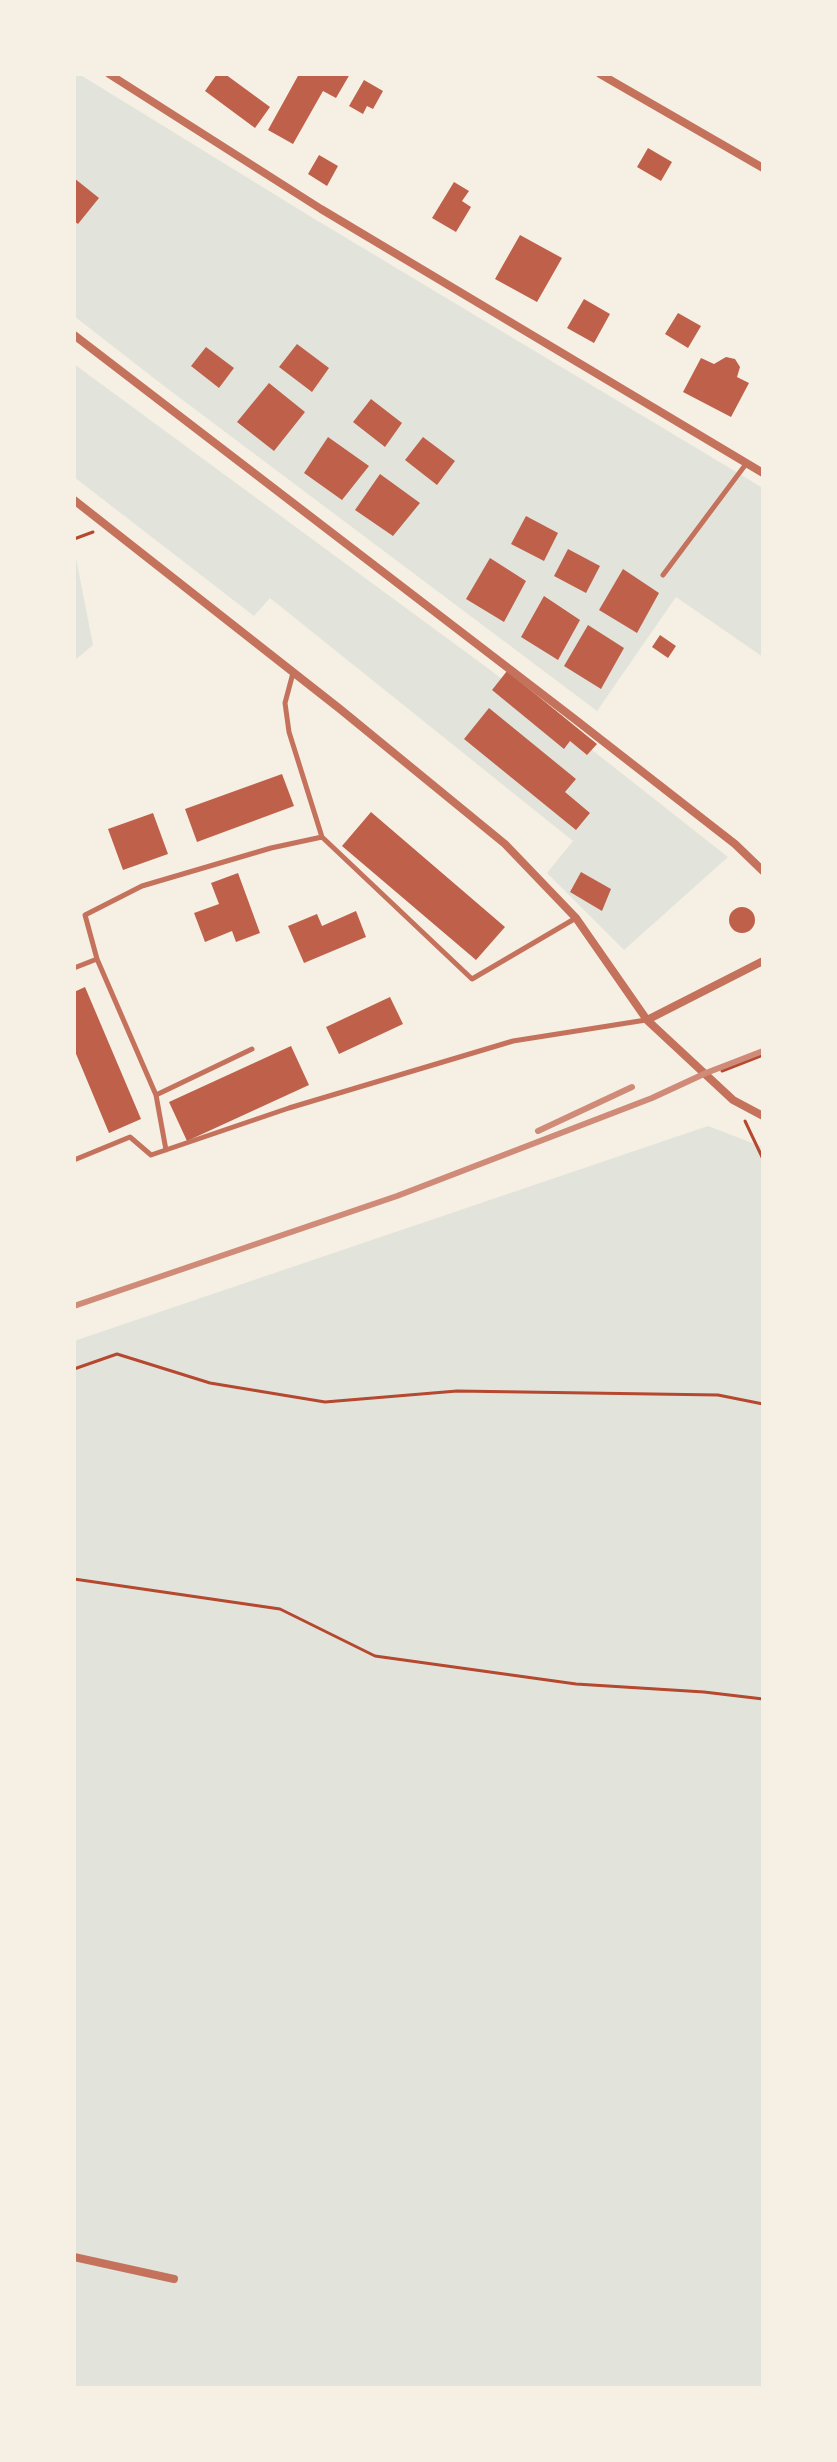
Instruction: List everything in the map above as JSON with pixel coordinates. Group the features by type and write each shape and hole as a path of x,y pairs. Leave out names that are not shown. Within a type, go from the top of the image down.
{"street":[{"path":"109,74 321,209 763,473"},
{"path":"600,74 763,168"},
{"path":"74,335 598,736 735,844 763,871"},
{"path":"74,500 505,844 576,918 647,1020 733,1100 763,1116"},
{"path":"647,1020 763,961"},
{"path":"74,2257 174,2279"}],"lane":[{"path":"663,575 746,464"},
{"path":"293,673 285,703 289,732 322,837 472,979 576,918"},
{"path":"166,1150 156,1095 97,959 85,915 142,886 271,848 322,837"},
{"path":"74,968 97,959"},
{"path":"74,1160 130,1137 151,1155 289,1108 513,1041 647,1020"},
{"path":"156,1095 252,1049"}],"path":[{"path":"74,539 107,527"},
{"path":"709,1076 763,1055"},
{"path":"733,1100 763,1159"},
{"path":"74,1369 117,1354 210,1383 325,1402 457,1391 718,1395 763,1404"},
{"path":"74,1579 280,1609 375,1656 576,1684 763,1699"}],"shaded area":[{"path":"74,74 79,74 763,488 763,657 676,597 597,711 74,316"},
{"path":"74,364 493,672 728,857 624,950 547,873 573,841 270,598 254,616 74,477"},
{"path":"74,548 93,645 74,661"},
{"path":"708,1126 763,1147 763,2388 74,2388 74,1341"}],"building":[{"path":"217,74 225,74 270,107 255,128 205,91"},
{"path":"299,74 350,74 336,98 323,91 293,144 268,130"},
{"path":"364,80 383,91 373,109 367,106 363,114 349,106"},
{"path":"648,148 672,162 661,181 637,167"},
{"path":"319,155 338,166 327,186 308,174"},
{"path":"74,178 99,198 78,224 74,221"},
{"path":"454,182 469,191 462,201 471,207 456,232 432,218"},
{"path":"520,235 562,258 537,302 495,279"},
{"path":"584,299 610,314 594,343 567,328"},
{"path":"678,313 701,326 688,348 665,334"},
{"path":"297,344 329,368 312,392 279,367"},
{"path":"206,347 234,368 219,388 191,366"},
{"path":"726,357 735,359 740,367 737,377 749,383 731,417 683,392 701,358 714,364"},
{"path":"269,383 305,412 274,451 237,422"},
{"path":"371,399 402,423 385,447 353,422"},
{"path":"328,437 369,466 342,500 304,473"},
{"path":"423,437 455,461 437,485 405,460"},
{"path":"380,474 420,503 393,536 355,510"},
{"path":"526,516 558,533 544,561 511,544"},
{"path":"568,549 600,566 586,593 554,576"},
{"path":"490,558 526,581 504,622 466,599"},
{"path":"623,569 659,593 637,633 599,610"},
{"path":"544,596 580,620 558,660 521,637"},
{"path":"588,625 624,648 601,689 564,666"},
{"path":"660,635 676,646 668,658 652,647"},
{"path":"507,671 597,744 587,755 570,741 564,749 492,690"},
{"path":"489,708 576,779 565,792 590,813 576,830 464,739"},
{"path":"282,774 294,806 197,842 185,809"},
{"path":"371,812 505,927 476,960 342,846"},
{"path":"153,813 168,854 123,870 108,829"},
{"path":"581,872 611,889 602,911 570,892"},
{"path":"238,873 260,933 236,942 232,931 205,942 194,913 219,904 211,883"},
{"path":"742,907 751,911 755,920 751,929 742,933 733,929 729,920 733,911"},
{"path":"356,911 366,937 304,963 288,926 317,914 322,926"},
{"path":"85,987 141,1119 109,1133 74,1049 74,992"},
{"path":"390,997 403,1024 339,1054 326,1027"},
{"path":"291,1046 309,1085 187,1141 169,1102"}],"railway":[{"path":"74,1306 397,1196 652,1098 763,1051"},
{"path":"538,1131 632,1087"}]}
